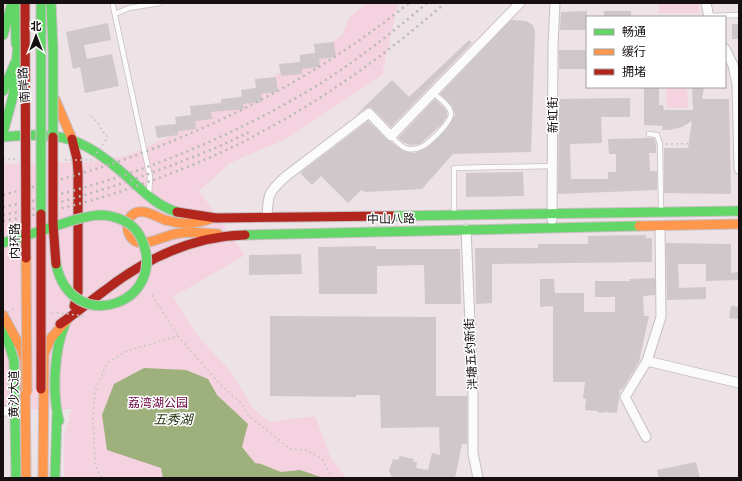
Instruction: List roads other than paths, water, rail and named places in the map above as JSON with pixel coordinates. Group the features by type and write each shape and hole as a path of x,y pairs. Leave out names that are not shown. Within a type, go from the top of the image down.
{"main road":[{"path":"3,35 12,3"},
{"path":"3,91 17,59 15,3"},
{"name":"南岸路","path":"3,133 10,113 14,94 23,3"},
{"name":"内环路","path":"23,3 27,478"},
{"name":"南岸路","path":"34,3 34,68 36,99 38,108 57,135"},
{"path":"41,3 43,478"},
{"path":"47,3 48,60 51,89 72,139 77,159 78,172 78,292 74,306 61,333 56,362 57,413 55,478"},
{"path":"3,243 32,233 52,227 58,225 81,218 102,215 120,218 132,225 144,241 148,258 146,275 133,295 119,304 103,306 88,304 78,300 69,293 60,278 57,266 54,235 54,227 54,219 54,211 53,173 53,70 51,3"},
{"path":"14,94 23,100 36,99"},
{"name":"中山八路","path":"3,137 45,133 72,139 85,144 99,153 156,203 175,212 216,218 739,211"},
{"path":"216,218 197,222 181,223 166,220 147,212 140,212 130,217 127,229 133,240 140,242 188,232 227,235"},
{"name":"中山八路","path":"68,319 118,279 157,256 194,241 227,235 739,224"},
{"path":"3,315 19,327 28,329 46,329 54,327 68,319"},
{"name":"黄沙大道","path":"3,315 21,348 25,361 27,478"},
{"path":"43,478 44,350 57,330 68,319"},
{"path":"3,329 21,348"},
{"path":"3,329 14,361 16,478"},
{"path":"14,361 56,362"},
{"path":"57,413 62,441 63,478"}],"street":[{"path":"267,217 268,197 273,188 285,177 369,113 391,136 520,3"},
{"name":"新虹街","path":"552,228 553,46 555,3"},
{"path":"706,3 709,16"},
{"path":"726,51 733,65 736,78 739,169"},
{"path":"646,437 625,397 647,361 661,317 660,226"},
{"name":"泮塘五约新街","path":"466,229 473,395 473,453 478,478"},
{"path":"647,361 739,383"},
{"path":"3,411 15,411"}],"lane":[{"path":"114,14 129,8 160,3"},
{"path":"113,6 150,177 148,197"},
{"path":"709,16 739,15"},
{"path":"391,136 401,146 412,149 426,144 449,122 451,114 450,111 433,93"},
{"path":"649,134 657,135 660,144 661,212"},
{"path":"454,216 454,168 553,166"}],"water":[{"name":"五秀湖","path":"144,368 186,370 208,379 217,395 248,424 242,447 255,463 281,472 300,470 324,478 163,478 161,468 107,450 102,415 114,384"}],"railway":[{"path":"3,195 118,162 171,142 243,109 278,91 345,50 409,3"},
{"path":"3,207 84,188 125,175 166,160 245,125 282,106 332,76 374,46 427,3"},
{"path":"3,221 62,208 120,192 177,171 237,145 289,117 358,72 402,39 445,3"},
{"path":"3,215 82,196 121,184 193,157 249,132"}],"park label":[{"name":"荔湾湖公园","path":"158,403"}]}
